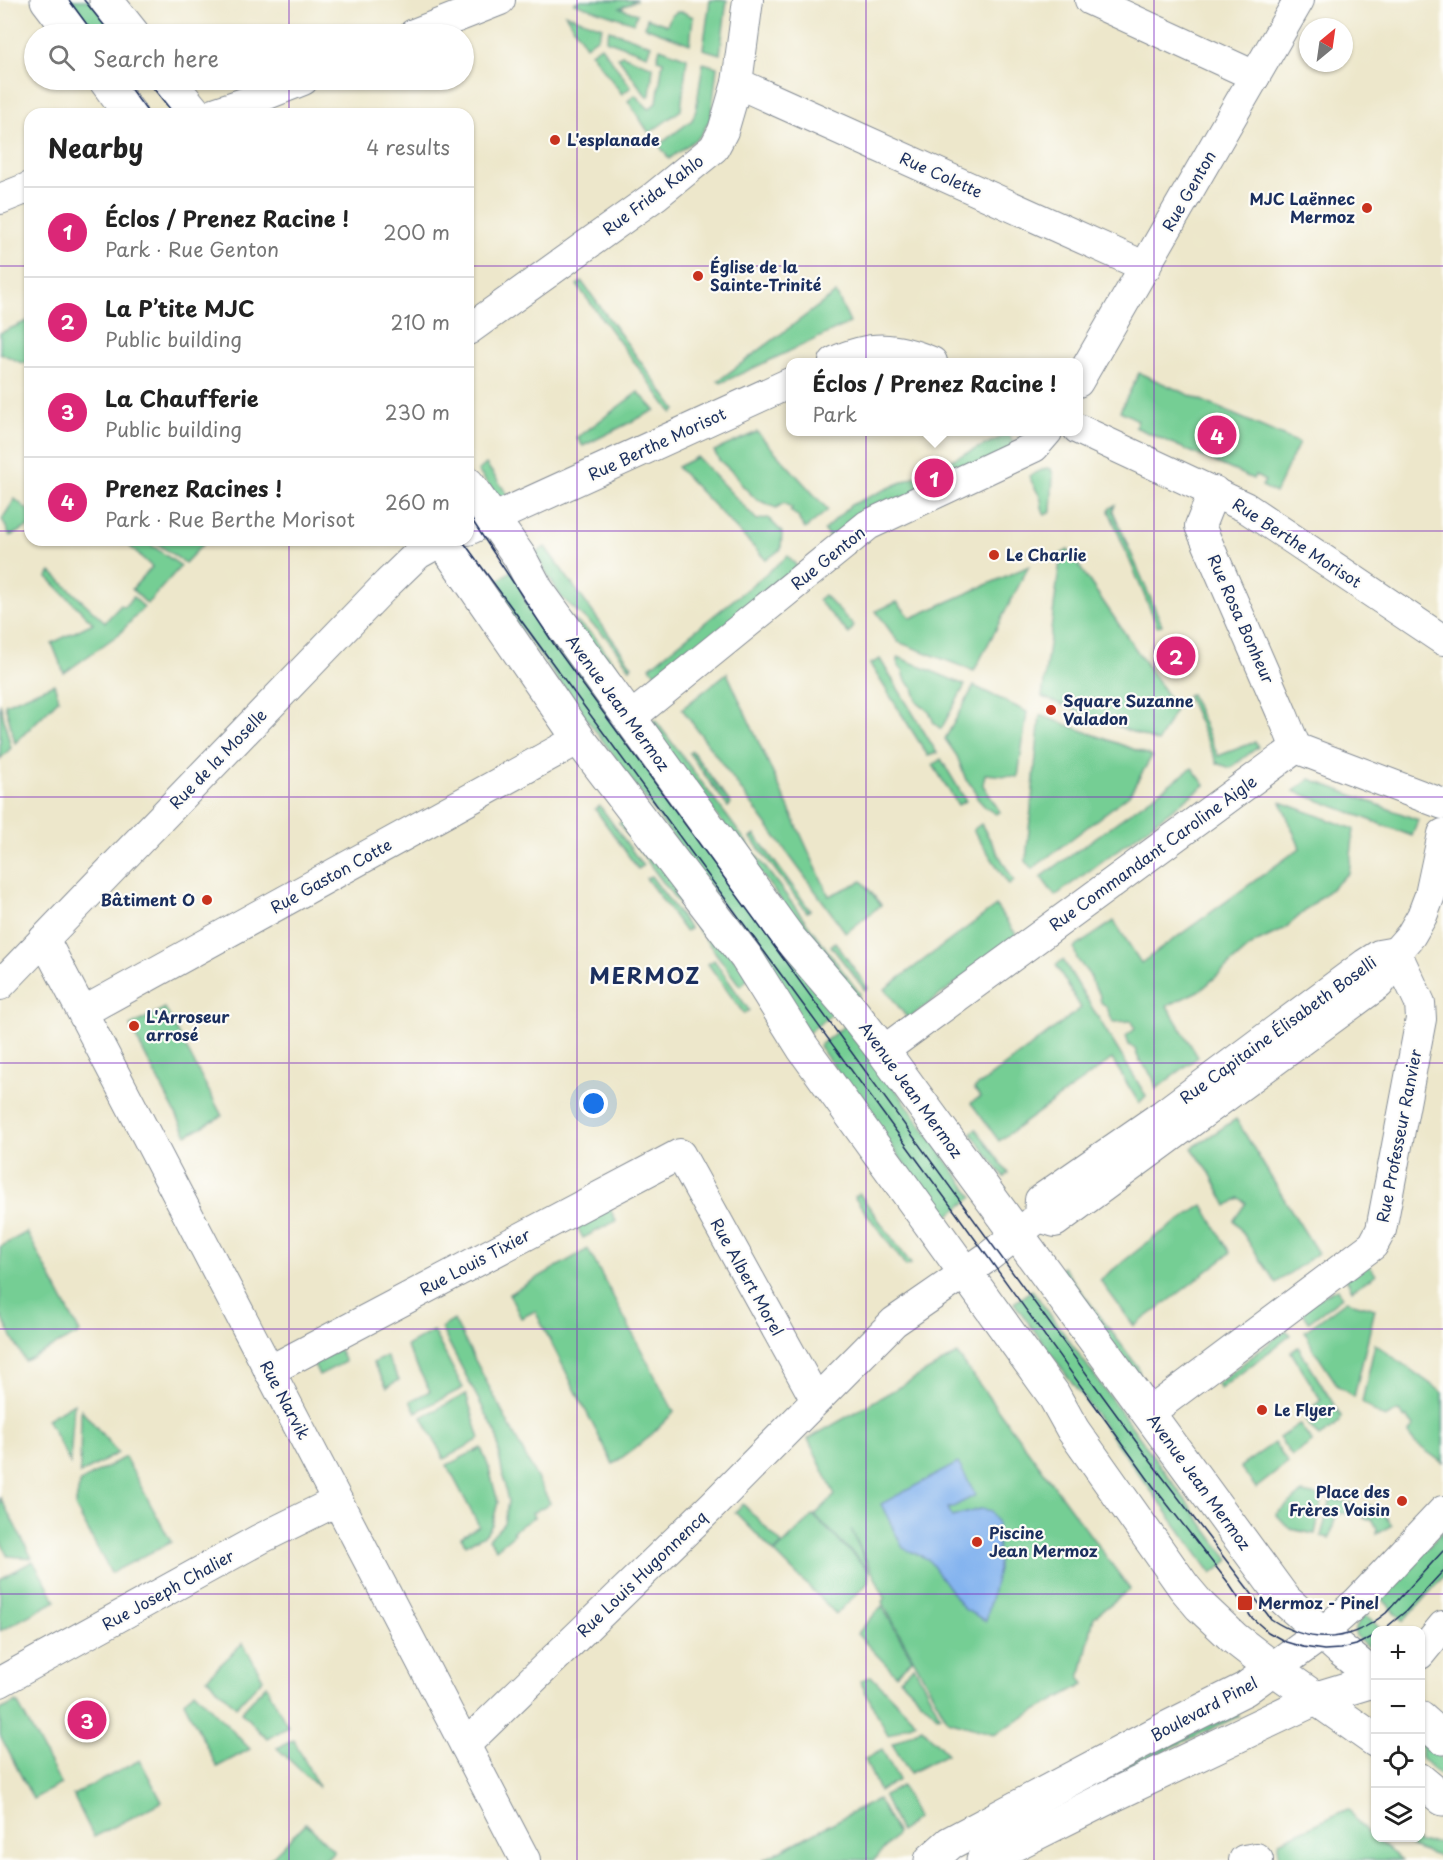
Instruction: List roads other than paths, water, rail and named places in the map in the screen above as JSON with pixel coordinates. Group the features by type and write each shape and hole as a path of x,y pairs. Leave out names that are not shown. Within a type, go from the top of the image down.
{"main road":[{"path":"47,0 65,24"},
{"path":"106,0 125,24"},
{"path":"112,90 126,108"},
{"path":"176,90 191,108"},
{"name":"Avenue Jean Mermoz","path":"474,504 480,524 519,556 537,590 789,938 852,1011 1028,1226 1149,1413 1285,1600 1371,1675"},
{"path":"446,546 579,739 746,957 802,1048 1053,1394 1073,1430 1188,1592 1234,1638 1274,1670 1371,1737"},
{"name":"Boulevard Pinel","path":"931,1860 950,1843 1236,1694 1274,1670 1322,1633"},
{"path":"983,1860 1317,1698 1373,1680"},
{"path":"1425,1722 1443,1738"},
{"path":"1425,1784 1443,1799"}],"street":[{"path":"439,24 500,0"},
{"name":"Rue Frida Kahlo","path":"474,326 655,196 714,148 723,131 737,82 748,0"},
{"path":"1090,0 1255,76"},
{"name":"Rue Genton","path":"1083,374 1299,0"},
{"name":"Rue Colette","path":"737,82 1146,267"},
{"path":"230,108 277,90"},
{"path":"0,199 24,189"},
{"path":"844,358 854,353 886,349 922,358"},
{"name":"Rue Berthe Morisot","path":"480,524 786,385"},
{"name":"Rue Berthe Morisot","path":"1083,431 1245,507 1443,640"},
{"name":"Rue Genton","path":"629,719 868,525 1034,447 1044,436"},
{"name":"Rue Rosa Bonheur","path":"1214,491 1200,526 1296,748"},
{"name":"Rue de la Moselle","path":"0,985 388,583 418,554 432,546"},
{"name":"Rue Gaston Cotte","path":"83,1012 579,739"},
{"path":"1296,748 1443,804"},
{"name":"Rue Commandant Caroline Aigle","path":"883,1051 1296,748"},
{"path":"1396,952 1411,935 1422,916 1430,894 1443,834"},
{"name":"Rue Narvik","path":"44,939 525,1860"},
{"name":"Rue Capitaine Élisabeth Boselli","path":"1028,1226 1040,1200 1167,1126 1372,959 1379,955 1396,952"},
{"name":"Rue Professeur Ranvier","path":"1149,1413 1372,1245 1381,1230 1421,1019 1420,1003 1396,952"},
{"name":"Rue Louis Tixier","path":"269,1371 680,1154"},
{"name":"Rue Albert Morel","path":"680,1154 816,1400"},
{"name":"Rue Louis Hugonnencq","path":"465,1745 713,1505 894,1322 1028,1226"},
{"name":"Rue Joseph Chalier","path":"0,1682 337,1500"},
{"name":"Boulevard Pinel","path":"1322,1633 1366,1593 1443,1511"},
{"path":"1425,1648 1443,1626"},
{"path":"1244,1860 1256,1858 1258,1860"}],"water":[{"path":"958,1463 976,1495 948,1508 952,1517 980,1509 991,1511 997,1522 998,1569 986,1621 964,1609 928,1559 903,1548 881,1504"}],"tram line":[{"path":"69,0 87,24"},
{"path":"84,0 103,24"},
{"path":"131,90 145,108"},
{"path":"155,90 169,108"},
{"path":"474,523 559,652 1151,1462 1271,1619 1300,1633 1315,1636 1344,1635 1358,1630 1386,1613 1443,1551"},
{"path":"466,546 959,1217 1153,1486 1227,1581 1251,1617 1268,1632 1286,1642 1303,1647 1324,1650 1340,1649 1356,1645 1371,1638"},
{"path":"1388,1626 1406,1611 1443,1571"}],"place":[{"name":"L'esplanade","path":"555,140"},
{"name":"MJC Laënnec Mermoz","path":"1367,208"},
{"name":"Église de la Sainte-Trinité","path":"698,276"},
{"name":"Prenez Racines !","path":"1217,435"},
{"name":"Éclos / Prenez Racine !","path":"934,478"},
{"name":"Le Charlie","path":"994,555"},
{"name":"La P’tite MJC","path":"1176,656"},
{"name":"Square Suzanne Valadon","path":"1051,710"},
{"name":"Bâtiment O","path":"207,900"},
{"name":"L'Arroseur arrosé","path":"134,1026"},
{"name":"Le Flyer","path":"1262,1410"},
{"name":"Place des Frères Voisin","path":"1402,1501"},
{"name":"Piscine Jean Mermoz","path":"977,1542"},
{"name":"Mermoz - Pinel","path":"1245,1603"},
{"name":"La Chaufferie","path":"87,1720"}],"district":[{"name":"MERMOZ","path":"645,976"}]}
